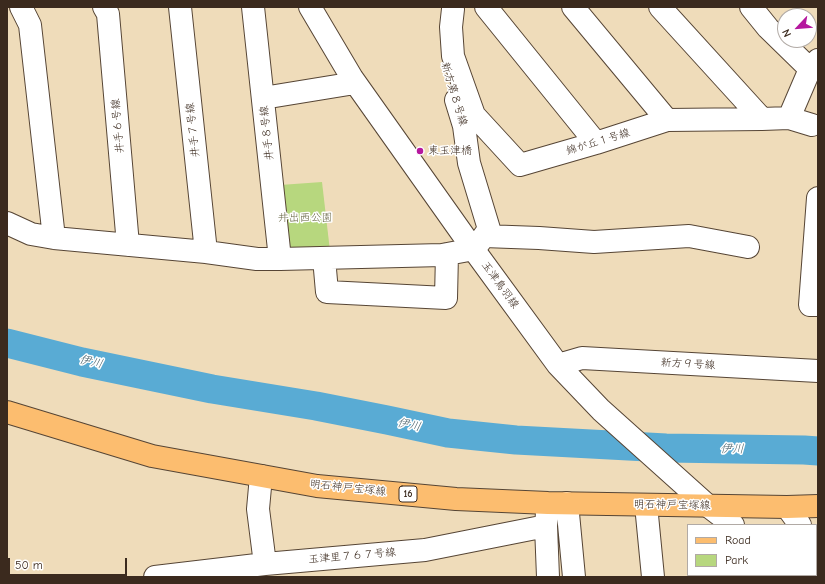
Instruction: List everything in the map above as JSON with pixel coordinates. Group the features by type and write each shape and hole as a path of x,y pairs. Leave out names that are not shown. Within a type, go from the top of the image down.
{"main road":[{"name":"明石神戸宝塚線","path":"7,412 152,456 317,486 440,498 557,503 787,507 818,506"}],"street":[{"path":"21,7 30,25 54,238"},
{"name":"井手６号線","path":"104,7 108,14 128,245"},
{"name":"井手７号線","path":"180,7 206,252"},
{"name":"井手８号線","path":"253,7 280,259"},
{"name":"玉津鳥羽線","path":"310,7 355,83 479,243 558,365 601,410 708,506 732,524"},
{"path":"486,7 596,143"},
{"path":"573,7 667,120"},
{"path":"660,7 762,119"},
{"path":"751,7 768,28 814,64 789,118 812,126"},
{"name":"錦が丘１号線","path":"453,8 451,27 453,56 474,115 520,166 667,120 789,118"},
{"name":"新方第８号線","path":"453,8 443,15 442,59 464,126 469,163 489,230 479,243"},
{"path":"263,98 355,83"},
{"path":"818,198 810,305 818,305"},
{"path":"7,223 31,234 54,238 206,252 256,259 447,254 479,243 539,238 594,242 690,236 748,247"},
{"path":"324,258 327,292 446,298 447,254"},
{"name":"新方９号線","path":"558,365 582,358 818,371"},
{"path":"261,476 258,509 265,564"},
{"path":"548,577 546,526 557,503"},
{"path":"557,503 574,577"},
{"path":"646,505 653,577"},
{"path":"787,507 799,524"},
{"name":"玉津里７６７号線","path":"155,577 265,564 425,550 546,526"}],"green space":[{"name":"井出西公園","path":"322,182 330,251 288,251 280,185"}],"waterway":[{"name":"伊川","path":"7,343 82,362 212,389 316,406 448,433 516,440 666,448 818,451"}],"place":[{"name":"東玉津橋","path":"420,151"}]}
